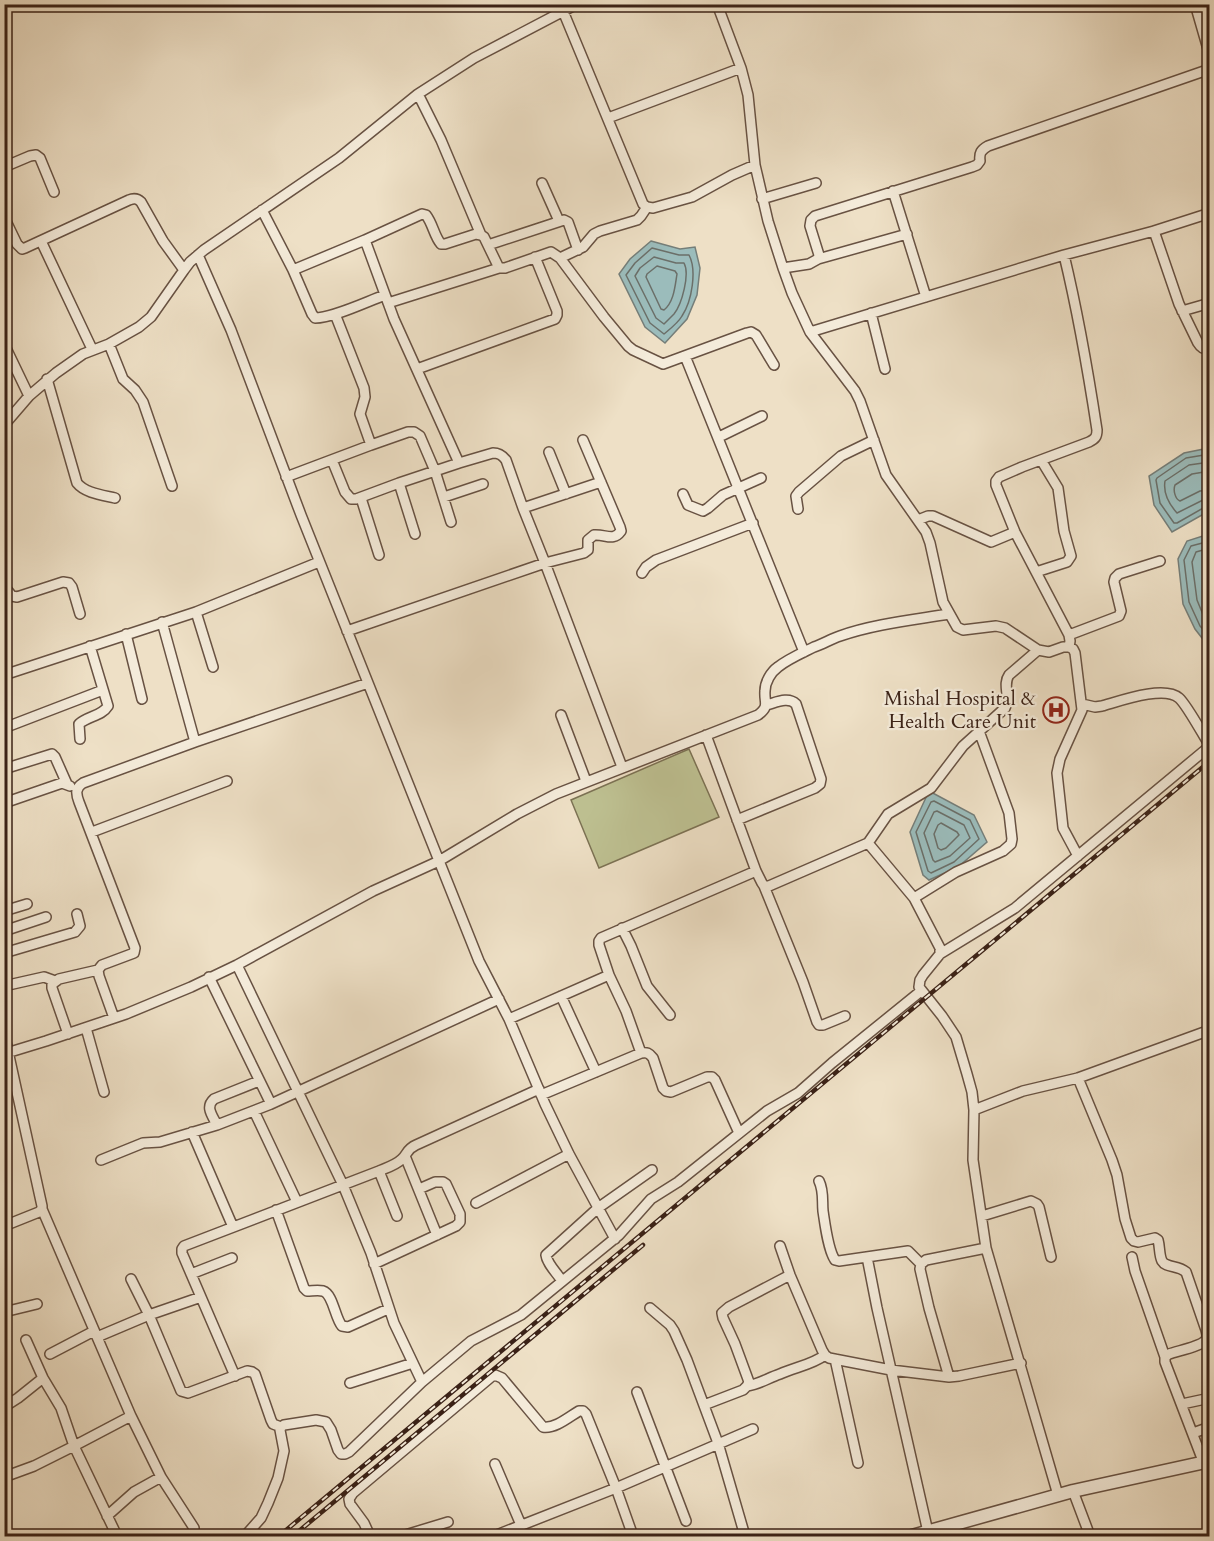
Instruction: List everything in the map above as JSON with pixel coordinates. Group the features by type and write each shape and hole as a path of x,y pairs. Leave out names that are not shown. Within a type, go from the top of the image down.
{"street":[{"path":"4,425 47,379 83,354 109,344 152,317 184,270 198,255 347,152 418,94 474,58 577,4"},
{"path":"717,4 741,68 748,95 755,165 762,199 792,293 810,332 860,401 886,475 926,532 943,602 949,614 957,627 963,630 996,626 1005,628 1038,650 1049,652 1069,646"},
{"path":"1195,4 1209,56"},
{"path":"563,11 643,204 653,208 692,197 755,165"},
{"path":"608,118 741,68"},
{"path":"818,259 819,255 810,226 815,216 972,167 980,161 979,154 983,148 1209,69"},
{"path":"418,94 441,140 481,235 499,268"},
{"path":"4,167 36,155 40,158 54,192"},
{"path":"542,183 559,221"},
{"path":"762,199 816,183"},
{"path":"893,191 926,297"},
{"path":"5,219 19,247 25,248 137,198 141,201 167,248 184,270"},
{"path":"560,258 583,248 594,234 600,231 636,220 647,207"},
{"path":"262,210 315,318 505,268 551,252 560,258 604,317 633,350 663,364 751,332 756,335 774,365"},
{"path":"810,332 1209,213"},
{"path":"293,270 422,214 426,215 441,244 476,234 481,235"},
{"path":"488,245 564,220 567,222 578,250"},
{"path":"1154,231 1182,311 1198,343 1206,350 1209,349"},
{"path":"783,268 809,264 818,259 907,234"},
{"path":"365,240 387,299 459,463"},
{"path":"41,241 92,349"},
{"path":"198,255 231,330 319,562 479,960 509,1019 569,1154 615,1239"},
{"path":"1064,255 1087,364 1097,435 1089,442 999,477 996,485 1015,532 1069,635 1069,646"},
{"path":"417,369 555,319 558,315 557,311 535,257"},
{"path":"1182,311 1209,303"},
{"path":"871,313 885,369"},
{"path":"335,314 364,388 365,397 360,414 371,445"},
{"path":"4,344 29,396"},
{"path":"109,344 123,379 135,390 143,402 172,486"},
{"path":"685,356 804,652"},
{"path":"47,379 77,483 86,490 115,498"},
{"path":"719,437 762,416"},
{"path":"286,477 371,445 414,432 420,436 435,471 451,522"},
{"path":"347,631 545,563 584,553 588,550 588,540 594,535 613,538 617,536 621,531 583,440"},
{"path":"798,509 796,496 799,492 841,456 874,440"},
{"path":"549,452 566,494"},
{"path":"332,460 351,499 360,498 493,453 503,456 622,767"},
{"path":"1036,572 1067,562 1071,556 1064,531 1058,488 1041,460"},
{"path":"683,494 688,505 703,511 723,495 761,478"},
{"path":"523,508 601,482"},
{"path":"399,483 415,534"},
{"path":"444,497 483,484"},
{"path":"360,498 379,555"},
{"path":"918,520 933,516 992,542 1015,532"},
{"path":"642,573 656,560 753,523"},
{"path":"1069,635 1119,616 1115,578 1119,574 1160,561"},
{"path":"4,675 196,612 319,562"},
{"path":"4,586 12,596 17,597 63,582 69,583 80,614"},
{"path":"196,612 213,667"},
{"path":"8,1056 114,1018 191,987 237,965 373,891 439,861 517,814 556,794 758,716 764,711 766,705 764,690 772,673 804,652 841,636 893,623 949,614"},
{"path":"162,622 195,742"},
{"path":"126,634 142,699"},
{"path":"80,739 79,724 107,710 108,706 90,646"},
{"path":"1069,646 1075,654 1082,704 1081,715 1060,759 1057,773 1063,828 1078,856"},
{"path":"764,886 769,886 868,843 888,814 931,788 963,746 1005,708 1008,703 1006,679 1038,650"},
{"path":"76,790 83,783 368,683"},
{"path":"4,728 103,690"},
{"path":"1058,1495 987,1248 973,1160 972,1092 956,1037 919,987 920,980 940,954 1008,914 1209,746 1181,700 1173,695 1155,693 1102,706 1082,704"},
{"path":"737,820 820,784 821,779 796,704 788,700 766,705"},
{"path":"561,715 586,781"},
{"path":"914,898 956,872 1003,851 1011,844 1009,813 980,731"},
{"path":"706,735 756,871 803,982 817,1022 823,1025 845,1016"},
{"path":"4,769 52,754 67,784"},
{"path":"92,832 228,781"},
{"path":"4,802 62,783 76,790 135,948 134,953 102,965 98,970 55,981 45,977 4,986"},
{"path":"868,843 914,898 937,941 940,954"},
{"path":"641,1053 626,1011 609,975 599,940 756,871"},
{"path":"4,911 27,904"},
{"path":"4,953 75,932 80,926 77,914"},
{"path":"4,931 46,917"},
{"path":"622,928 632,945 647,986 670,1015"},
{"path":"237,965 343,1185 374,1264 388,1309 422,1382"},
{"path":"98,970 114,1018"},
{"path":"509,1019 609,975"},
{"path":"209,977 271,1104"},
{"path":"55,981 52,988 68,1034"},
{"path":"131,1279 181,1391 193,1392 247,1371 252,1372 255,1374 273,1424 281,1427 316,1420 326,1422 338,1450 341,1454 345,1454 422,1382 471,1341 515,1319 615,1239 647,1203 678,1182 767,1111 798,1093 921,991"},
{"path":"561,996 596,1072"},
{"path":"101,1160 143,1143 160,1142 254,1111 499,999"},
{"path":"86,1028 104,1092"},
{"path":"974,1110 1023,1091 1078,1078 1209,1030"},
{"path":"4,1033 42,1209 131,1416 161,1477 194,1528"},
{"path":"235,1376 182,1252 184,1246 398,1163 407,1151 416,1145 540,1092 641,1053 650,1054 666,1091 670,1092 712,1077 739,1133"},
{"path":"1078,1078 1117,1175 1131,1238 1138,1242 1155,1238 1158,1240 1163,1262 1167,1265 1178,1266 1186,1272 1206,1330 1207,1340 1165,1357"},
{"path":"217,1125 209,1107 210,1102 260,1081"},
{"path":"254,1111 297,1202"},
{"path":"192,1132 233,1227"},
{"path":"476,1203 569,1154"},
{"path":"405,1156 437,1235"},
{"path":"562,1281 549,1263 546,1254 598,1208 652,1170"},
{"path":"379,1171 397,1216"},
{"path":"819,1181 835,1260 908,1251 921,1264"},
{"path":"374,1264 456,1226 460,1222 460,1214 446,1184 435,1182 419,1189"},
{"path":"982,1216 1034,1202 1039,1207 1051,1257"},
{"path":"4,1226 42,1209"},
{"path":"276,1210 304,1288 307,1291 327,1292 338,1322 342,1326 348,1327 388,1309"},
{"path":"780,1246 790,1275 825,1355 891,1370 949,1377 1021,1363"},
{"path":"949,1377 929,1308 920,1269 921,1264 926,1260 987,1248"},
{"path":"867,1257 928,1532"},
{"path":"912,1536 1073,1491 1208,1461 1193,1432 1165,1362 1132,1257"},
{"path":"191,1274 232,1258"},
{"path":"704,1405 743,1390 749,1382 722,1313 729,1306 790,1275"},
{"path":"50,1354 96,1334 201,1297"},
{"path":"4,1312 37,1304"},
{"path":"650,1308 674,1331 687,1359 718,1443 745,1536"},
{"path":"26,1340 43,1377 61,1408 74,1446 117,1536"},
{"path":"747,1386 759,1384 817,1361 825,1355"},
{"path":"835,1359 858,1463"},
{"path":"350,1383 413,1363"},
{"path":"370,1536 364,1523 350,1504 349,1498 353,1492 495,1375 502,1378 543,1427 553,1426 579,1411 586,1414 633,1536"},
{"path":"4,1407 43,1377"},
{"path":"637,1392 686,1521"},
{"path":"1182,1404 1209,1398"},
{"path":"4,1477 34,1466 131,1416"},
{"path":"245,1536 261,1518 278,1478 284,1450 281,1427"},
{"path":"1193,1432 1209,1427"},
{"path":"494,1536 616,1488 753,1428"},
{"path":"495,1464 521,1525"},
{"path":"107,1516 134,1492 161,1477"},
{"path":"1073,1491 1090,1536"},
{"path":"402,1536 448,1522"}],"green space":[{"path":"689,749 719,817 599,868 571,800"}],"water":[{"path":"651,241 680,249 695,247 700,268 697,295 687,319 665,343 645,327 619,274 630,259"},
{"path":"1209,448 1209,511 1172,532 1154,505 1149,476 1184,453"},
{"path":"1210,534 1209,647 1195,629 1183,604 1178,559 1187,541"},
{"path":"929,791 974,815 987,842 958,867 929,880 923,875 910,832"}],"railway":[{"path":"279,1536 1210,761"},
{"path":"293,1536 643,1245"}],"place":[{"name":"Mishal Hospital & Health Care Unit","path":"1056,710"}]}
